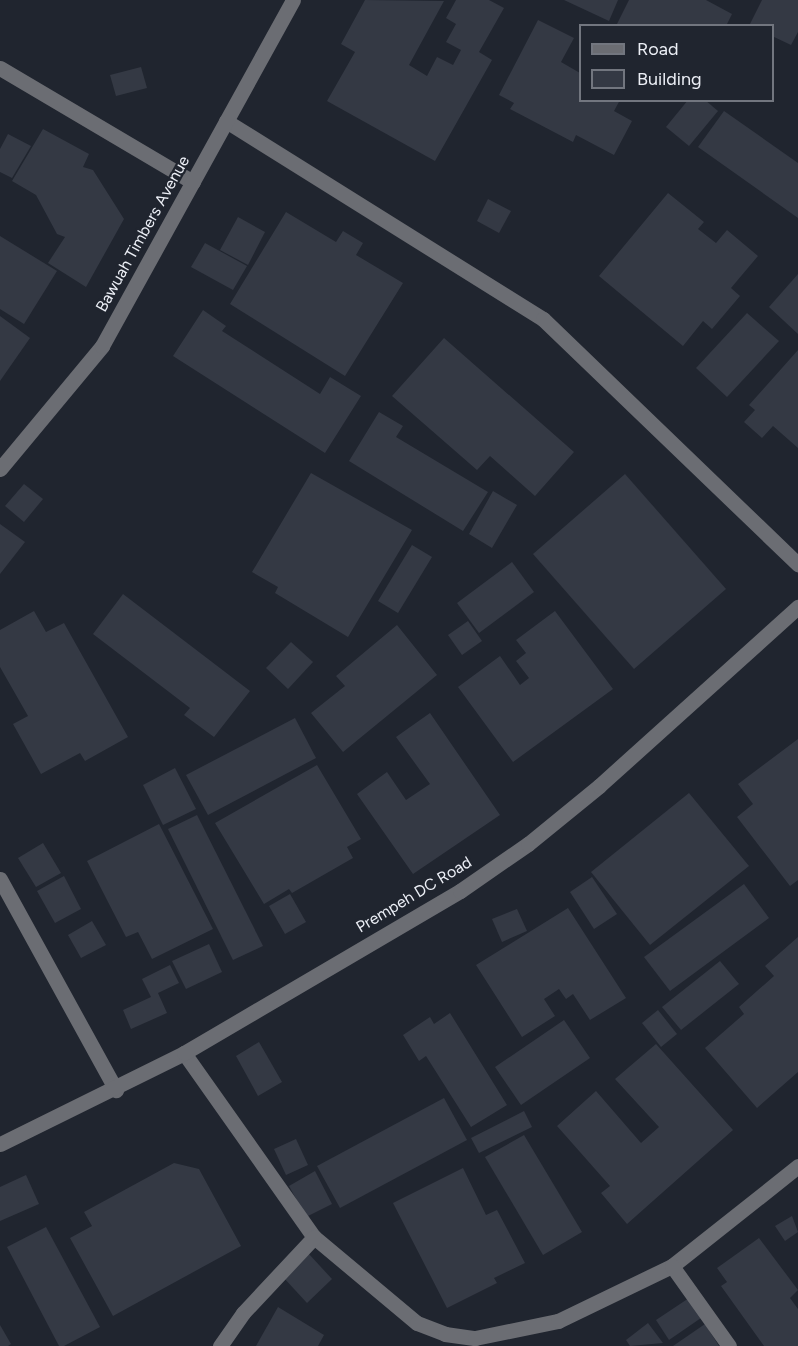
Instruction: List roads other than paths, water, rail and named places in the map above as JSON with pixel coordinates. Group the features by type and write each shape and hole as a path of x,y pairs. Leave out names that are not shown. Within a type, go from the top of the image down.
{"street":[{"name":"Bawuah Timbers Avenue","path":"0,469 102,346 293,0"},
{"path":"0,68 193,182"},
{"path":"226,121 543,319 798,564"},
{"name":"Prempeh DC Road","path":"0,1144 116,1090 184,1053 460,891 528,844 798,607"},
{"path":"0,879 116,1090"},
{"path":"184,1053 314,1237 417,1323 446,1334 475,1338 558,1320 672,1266 798,1166"},
{"path":"220,1346 243,1313 314,1237"},
{"path":"672,1266 729,1346"}]}
